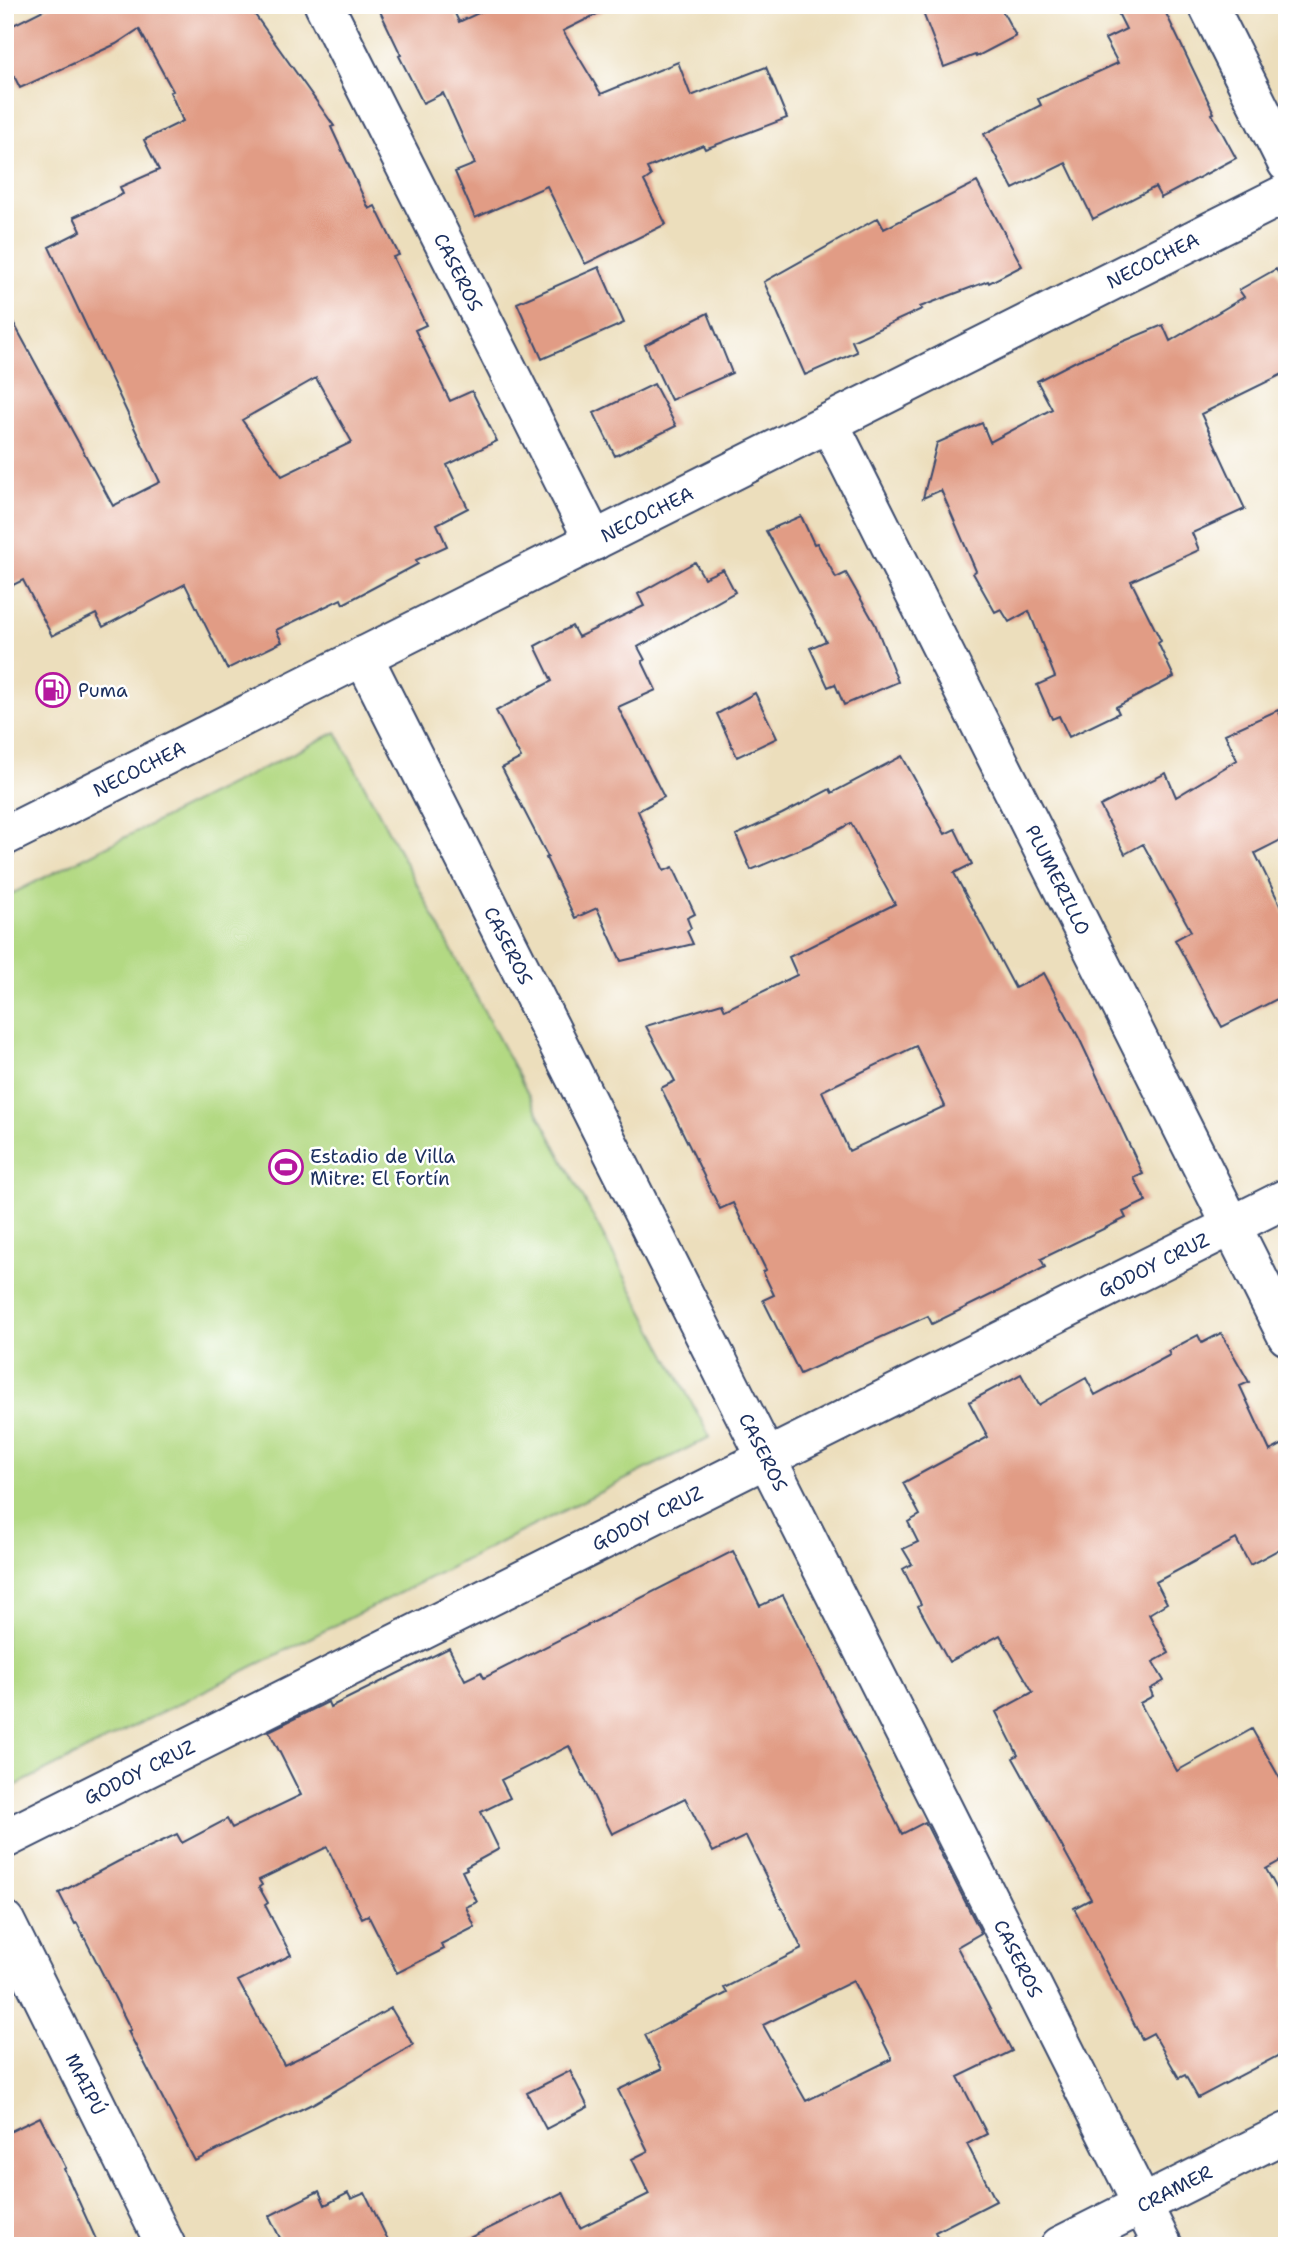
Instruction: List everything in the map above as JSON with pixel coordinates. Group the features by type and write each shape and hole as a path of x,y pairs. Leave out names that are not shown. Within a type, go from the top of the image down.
{"street":[{"name":"CASEROS","path":"324,5 594,541"},
{"path":"1208,5 1287,163"},
{"name":"NECOCHEA","path":"5,836 1287,193"},
{"name":"PLUMERILLO","path":"829,423 1287,1336"},
{"name":"CASEROS","path":"363,656 1163,2246"},
{"name":"GODOY CRUZ","path":"5,1839 1287,1198"},
{"name":"MAIPÚ","path":"5,1921 166,2246"},
{"name":"CRAMER","path":"1060,2246 1287,2132"}],"green space":[{"name":"Estadio de Villa Mitre: El Fortín","path":"336,732 710,1437 5,1791 5,897"}],"building":[{"path":"53,5 248,5 334,126 331,127 369,209 375,206 399,255 393,257 426,325 415,330 450,401 472,391 497,441 447,465 468,508 437,524 447,546 416,560 418,564 343,604 341,599 276,630 282,642 227,669 185,584 103,627 96,614 52,636 23,580 5,589 5,307 113,506 160,482 49,247 81,231 74,217 123,194 120,187 159,170 144,140 183,121 170,92 173,91 139,29 116,44 20,88 5,58 5,29","holes":["316,378 352,442 282,476 242,420"]},
{"path":"377,5 451,5 459,22 496,5 615,5 563,31 601,94 678,62 691,96 766,67 787,118 705,149 703,145 647,168 651,176 644,181 666,224 585,264 547,186 475,218 455,172 475,164 443,93 423,103"},
{"path":"920,5 999,5 1016,36 976,57 975,55 944,67"},
{"path":"1114,5 1162,5 1214,113 1212,114 1236,158 1161,198 1155,187 1093,219 1066,163 1013,189 984,134 1041,105 1038,99 1118,63 1105,39 1126,29"},
{"path":"977,182 1022,266 989,283 988,281 920,307 922,309 852,341 857,352 805,375 764,282 878,218 884,229"},
{"path":"599,267 624,323 542,359 517,303"},
{"path":"1276,269 1287,288 1287,372 1201,414 1245,509 1192,533 1199,550 1131,581 1161,641 1158,643 1174,677 1116,707 1119,713 1069,737 1059,716 1052,719 1037,685 1055,677 1029,611 1009,622 1001,609 995,612 973,573 976,571 941,490 923,498 937,443 982,423 990,442 1052,409 1037,381 1078,360 1163,325 1170,341 1244,297 1239,290"},
{"path":"708,313 732,373 671,400 645,345"},
{"path":"654,384 676,426 615,456 594,413"},
{"path":"801,516 814,544 817,543 836,578 846,573 875,624 898,682 844,705 835,684 828,687 810,648 826,641 766,531"},
{"path":"695,562 704,578 723,569 735,592 638,647 656,690 618,707 664,797 638,811 664,871 673,867 695,914 687,918 691,928 687,931 693,944 621,961 597,908 575,918 546,858 548,857 502,768 521,758 496,711 552,681 535,646 572,626 578,637 644,606 638,594"},
{"path":"755,693 777,738 737,757 717,714"},
{"path":"1278,710 1287,730 1287,837 1255,853 1287,919 1287,994 1222,1027 1175,940 1191,931 1143,844 1125,854 1100,806 1166,773 1176,797 1237,760 1225,734"},
{"path":"902,756 945,834 955,829 972,864 954,873 1015,988 1044,973 1080,1040 1143,1174 1134,1178 1146,1201 1123,1212 1126,1218 1041,1259 1045,1267 1005,1288 932,1324 928,1316 800,1374 763,1300 774,1295 763,1272 766,1270 733,1203 720,1209 661,1088 675,1081 646,1026 722,1003 725,1010 797,975 789,957 895,904 851,823 810,845 751,870 736,835 830,789 832,793","holes":["916,1046 945,1106 849,1151 822,1091"]},
{"path":"1221,1333 1249,1382 1240,1386 1270,1451 1287,1442 1287,1545 1250,1565 1236,1539 1156,1582 1167,1603 1149,1614 1169,1653 1153,1662 1164,1681 1150,1689 1153,1696 1140,1703 1177,1771 1252,1729 1287,1791 1287,1857 1266,1869 1287,1907 1287,2051 1198,2098 1185,2075 1179,2078 1153,2033 1142,2039 1074,1908 1091,1899 1013,1758 1018,1755 996,1712 1033,1692 1000,1635 949,1662 918,1606 921,1604 903,1569 912,1564 903,1549 918,1542 908,1522 920,1515 903,1483 988,1437 969,1402 1021,1374 1038,1405 1086,1378 1095,1395 1170,1355 1168,1351 1198,1335 1202,1343"},
{"path":"733,1551 760,1606 783,1595 902,1834 925,1822 981,1933 957,1947 1012,2051 958,2077 987,2134 967,2144 996,2201 935,2232 942,2246 453,2246 563,2192 580,2228 649,2194 632,2159 648,2151 618,2090 662,2069 645,2035 727,1993 724,1988 802,1949 746,1836 713,1852 685,1798 612,1834 569,1746 501,1780 510,1798 481,1812 499,1849 462,1871 477,1902 466,1907 475,1927 441,1944 444,1949 397,1973 368,1915 362,1918 327,1847 259,1880 262,1885 259,1887 268,1903 265,1905 291,1955 238,1981 284,2065 391,2008 413,2045 314,2103 195,2161 128,2031 131,2030 77,1923 75,1924 59,1893 177,1834 182,1843 227,1819 232,1828 301,1795 269,1731 328,1702 330,1707 449,1648 465,1680 481,1672 484,1678","holes":["853,1981 892,2059 806,2101 763,2025"]},
{"path":"570,2071 588,2107 546,2129 527,2093"},
{"path":"40,2117 66,2168 64,2169 99,2246 5,2246 5,2134"},
{"path":"319,2191 325,2205 348,2193 351,2199 365,2193 391,2246 284,2246 269,2216"}],"place":[{"name":"Puma","path":"53,690"},
{"name":"Estadio de Villa Mitre: El Fortín","path":"286,1167"}]}
